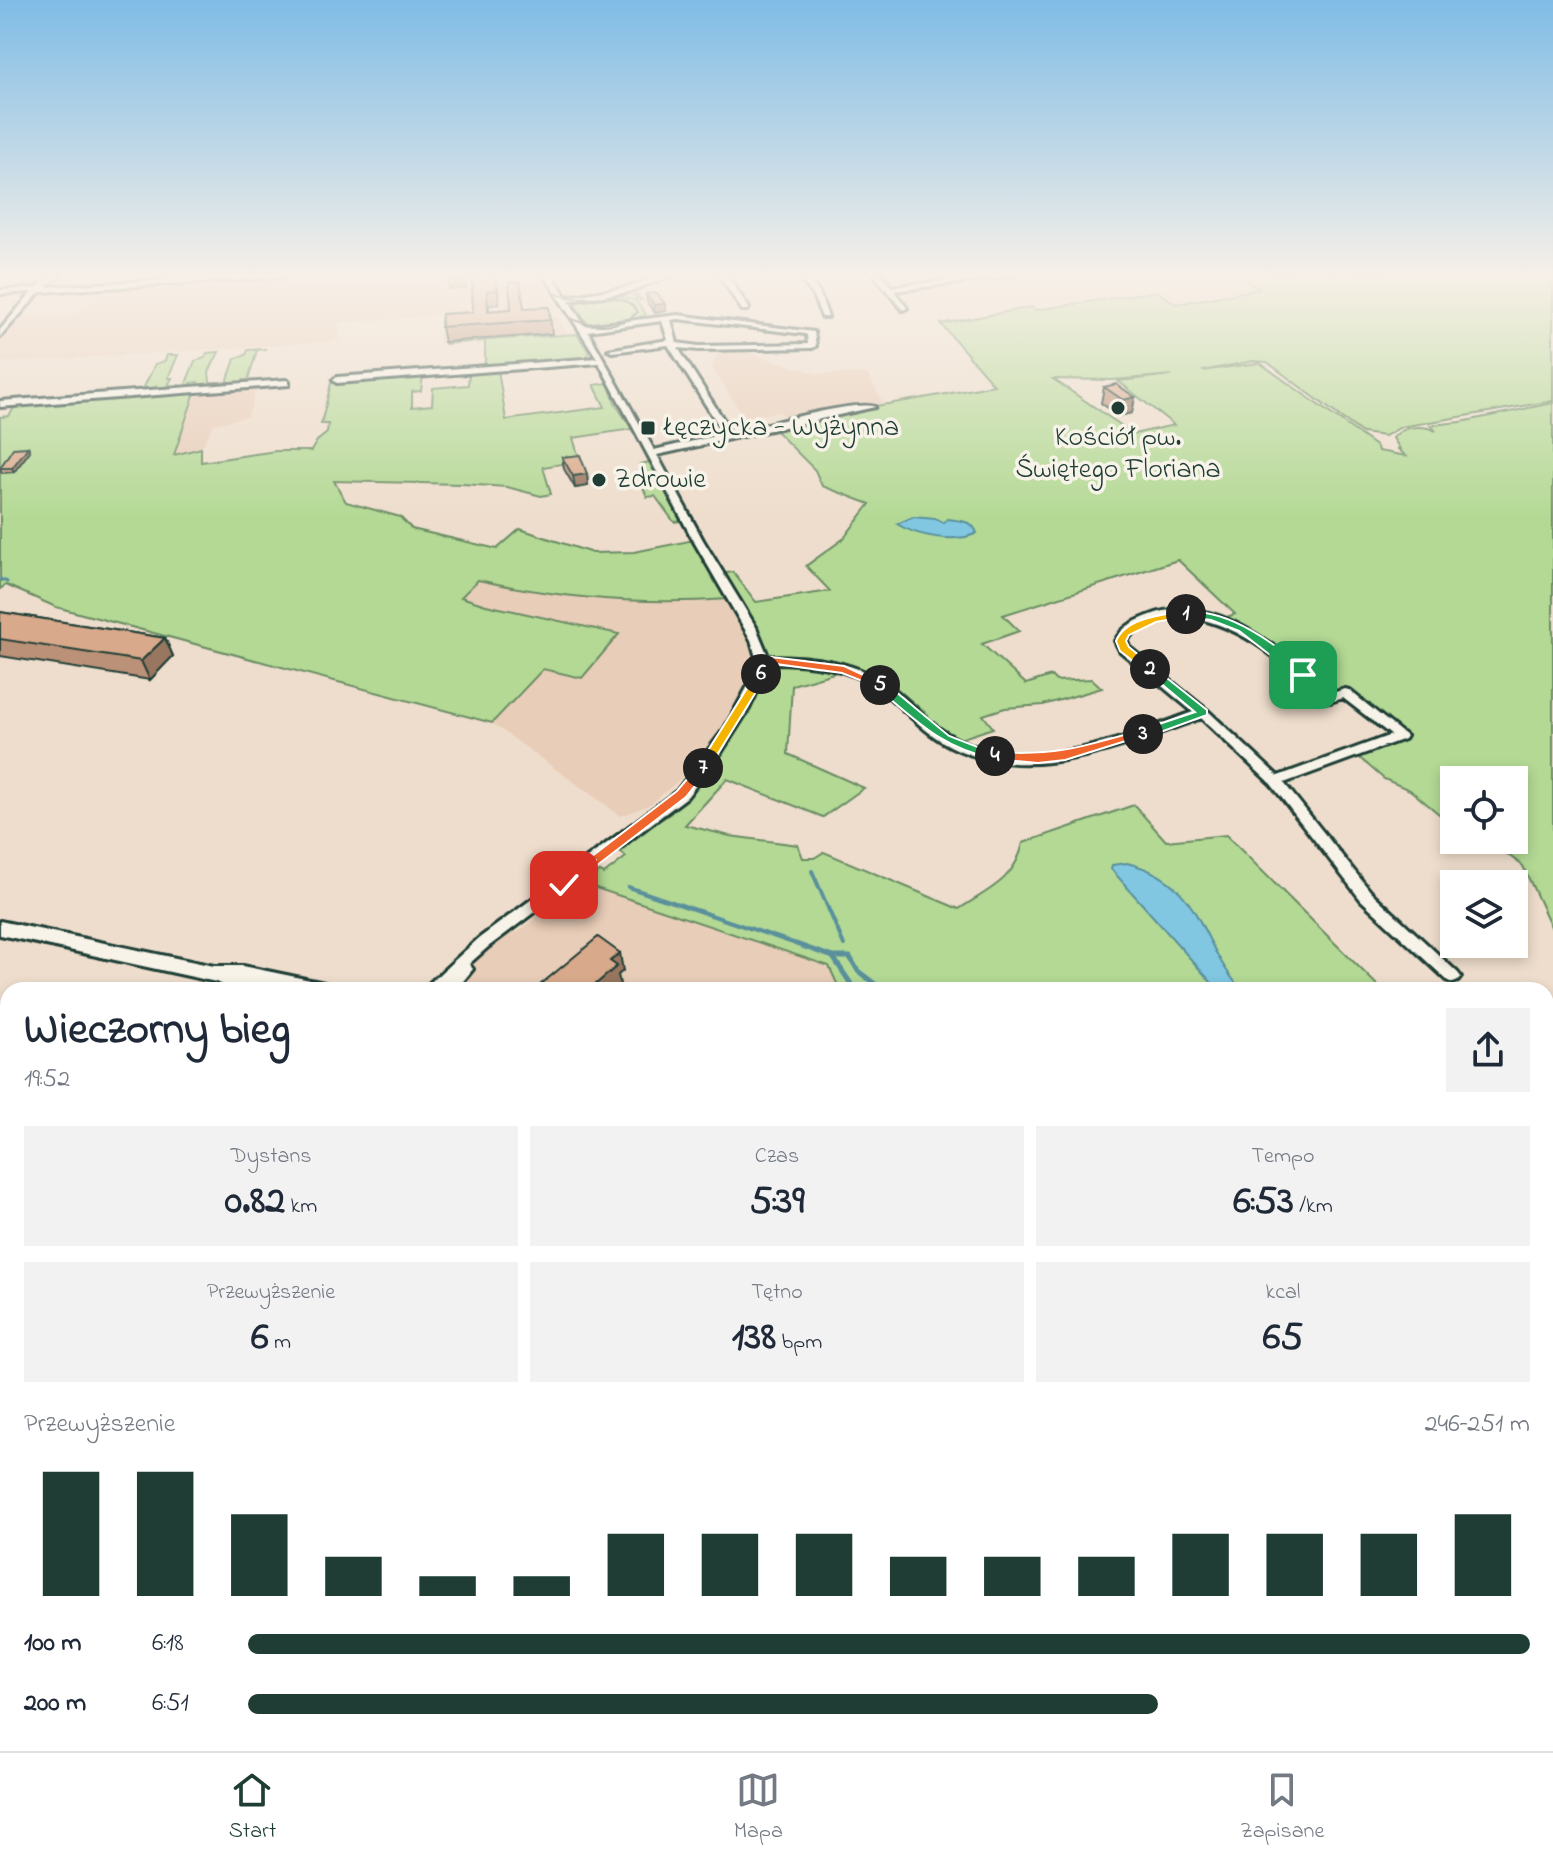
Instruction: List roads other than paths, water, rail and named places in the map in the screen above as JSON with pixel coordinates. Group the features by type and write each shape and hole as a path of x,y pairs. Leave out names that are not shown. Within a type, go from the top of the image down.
{"main road":[{"path":"0,928 214,974 234,982"},
{"path":"214,974 243,974 282,982"}],"street":[{"path":"439,982 468,955 657,813 693,782 756,688 763,659 753,634 600,357"},
{"path":"680,357 730,437"},
{"path":"337,380 602,360"},
{"path":"0,404 286,383"},
{"path":"652,453 849,409 871,407"},
{"path":"1276,781 1400,736 1345,693 1330,698 1261,642 1221,619 1176,614 1127,630 1121,638 1124,649 1203,713 1276,781 1366,896 1453,977"},
{"path":"763,659 831,667 865,676 945,738 972,751 1002,757 1038,759 1076,754 1203,713"},
{"path":"454,982 501,931"}],"water":[{"path":"913,517 936,519 944,523 947,519 965,522 977,533 958,538 936,537 897,524"},
{"path":"1127,863 1152,872 1172,884 1197,916 1235,982 1211,982 1111,869 1112,865"}],"waterway":[{"path":"0,579 7,582"},
{"path":"812,871 844,945"},
{"path":"628,887 802,946"},
{"path":"796,944 833,957"},
{"path":"833,957 850,957 858,971 872,982"},
{"path":"833,957 850,982"}],"place":[{"name":"Kościół pw. Świętego Floriana","path":"1118,408"},
{"name":"Łęczycka - Wyżynna","path":"648,428"},
{"name":"Zdrowie","path":"599,480"}]}
